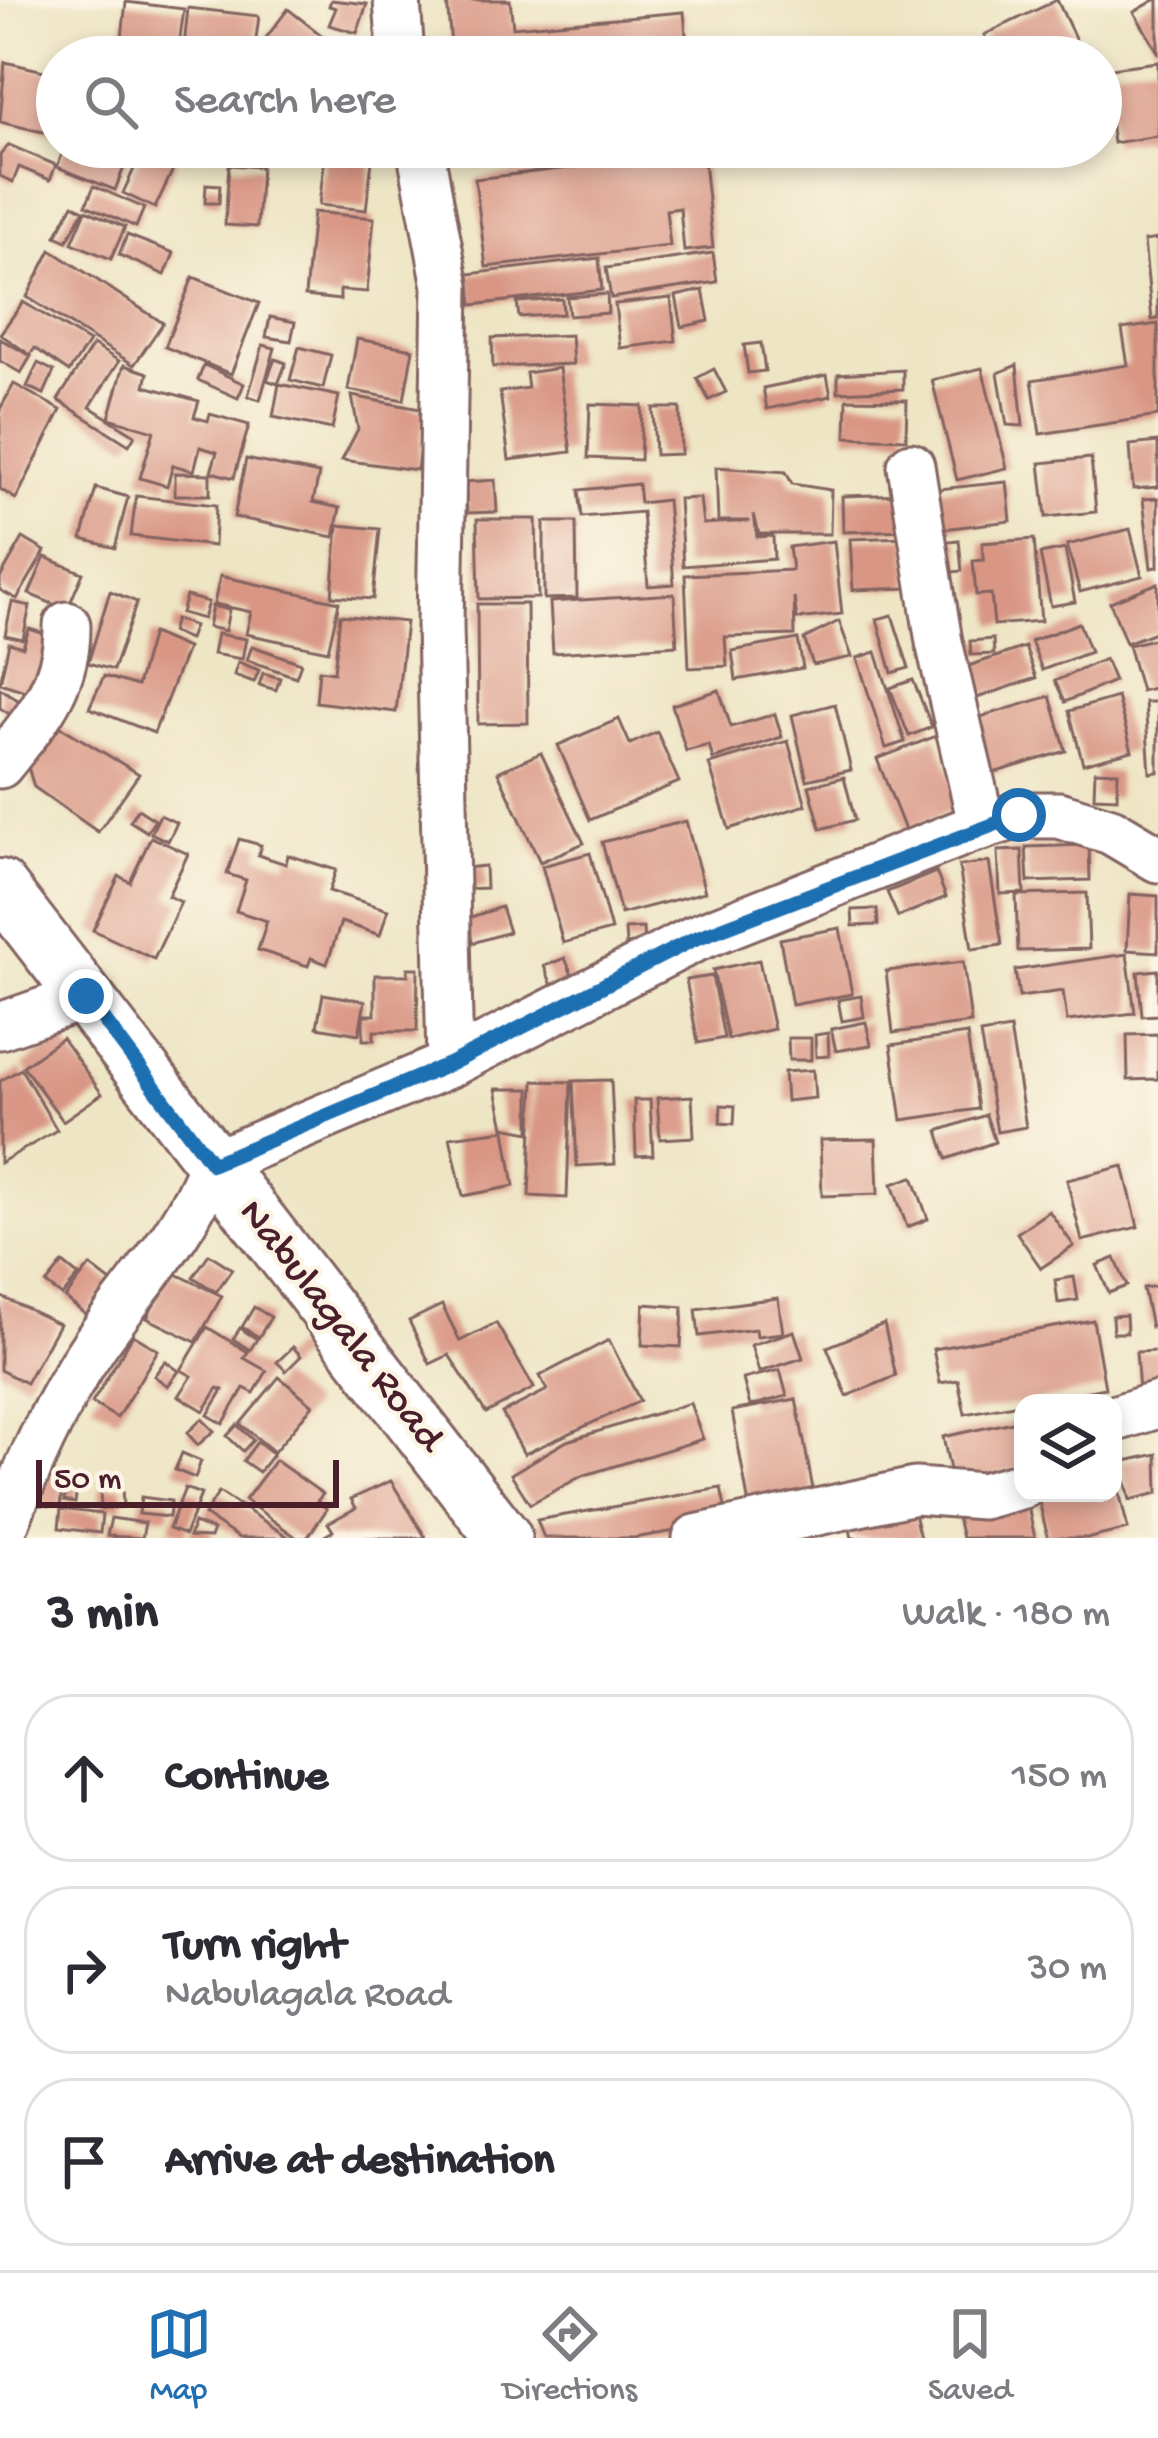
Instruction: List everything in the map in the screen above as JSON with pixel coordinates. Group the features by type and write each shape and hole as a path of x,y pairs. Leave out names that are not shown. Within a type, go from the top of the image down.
{"street":[{"path":"398,0 400,36"},
{"path":"424,168 446,286 440,625 450,1064"},
{"path":"910,466 939,642 982,826"},
{"path":"0,765 48,705 68,660 67,625"},
{"path":"0,1538 65,1395 92,1348 178,1232 212,1164 450,1064 694,939 982,826 1019,815 1059,814 1111,831 1158,859"},
{"name":"Nabulagala Road","path":"0,886 504,1538"},
{"path":"0,1026 86,996"},
{"path":"1122,1416 1158,1406"},
{"path":"696,1538 915,1491 982,1496 1014,1487"}],"building":[{"path":"331,0 367,4 357,33 329,25 336,8 329,6"},
{"path":"447,0 510,0 513,27 684,12 686,36 450,36"},
{"path":"1057,0 1074,36 984,36"},
{"path":"1158,0 1158,52 1134,12"},
{"path":"126,2 184,9 180,36 122,36"},
{"path":"188,8 259,16 256,36 185,36"},
{"path":"288,9 322,36 267,36"},
{"path":"5,62 36,69 36,130 0,122"},
{"path":"1158,62 1158,136 1122,142 1122,67"},
{"path":"9,145 36,156 36,168 55,168 50,180 19,167 13,182 0,176 0,155"},
{"path":"60,168 124,168 115,190"},
{"path":"134,168 174,168 155,208 123,193"},
{"path":"229,168 261,168 257,227 225,225"},
{"path":"324,168 371,168 366,210 319,205"},
{"path":"568,168 705,168 713,248 684,251 680,208 666,210 670,246 486,267 475,179"},
{"path":"206,184 220,185 219,203 205,203"},
{"path":"94,186 144,208 136,227 86,205"},
{"path":"73,204 84,210 67,241 56,236"},
{"path":"86,210 125,227 111,259 72,243"},
{"path":"313,212 374,218 367,292 340,290 340,300 305,296"},
{"path":"127,235 174,253 165,275 119,255"},
{"path":"1158,239 1158,319 1152,320 1144,241"},
{"path":"51,250 163,323 134,365 27,297"},
{"path":"713,253 717,282 611,298 606,268"},
{"path":"599,258 602,290 472,305 469,274"},
{"path":"193,277 259,303 231,374 165,347"},
{"path":"703,290 709,321 682,327 676,296"},
{"path":"607,294 608,313 569,316 567,297"},
{"path":"671,298 676,341 620,348 615,304"},
{"path":"562,299 563,314 519,317 517,302"},
{"path":"23,302 89,342 69,372 35,348 30,355 0,334"},
{"path":"270,317 295,322 291,341 266,337"},
{"path":"1158,324 1158,416 1040,434 1032,380 1128,365 1122,329"},
{"path":"571,335 573,364 493,367 492,338"},
{"path":"0,339 31,356 21,373 0,361"},
{"path":"357,339 413,349 404,400 348,390"},
{"path":"761,343 765,371 748,373 744,345"},
{"path":"93,345 119,361 90,407 135,435 129,445 58,400"},
{"path":"263,345 275,348 260,400 248,396"},
{"path":"299,347 331,355 323,388 290,380"},
{"path":"275,359 286,363 278,384 267,380"},
{"path":"38,363 54,371 44,394 27,387"},
{"path":"124,365 148,373 145,386 199,401 194,417 208,421 210,414 249,425 234,478 211,472 217,452 200,447 194,471 173,465 167,486 140,478 154,431 109,418"},
{"path":"204,365 244,384 238,398 198,380"},
{"path":"1017,365 1023,426 1007,425 998,373"},
{"path":"559,368 571,452 509,460 500,392 528,388 526,373"},
{"path":"982,368 1007,468 957,480 932,380"},
{"path":"714,369 726,392 709,400 697,378"},
{"path":"903,370 903,389 838,392 838,374"},
{"path":"827,375 831,396 767,409 763,388"},
{"path":"14,384 61,410 16,499 0,489 0,409"},
{"path":"279,384 339,396 332,429 273,417"},
{"path":"352,396 425,410 417,470 342,460 358,429"},
{"path":"847,399 907,400 906,439 846,437"},
{"path":"590,404 642,406 640,460 588,458"},
{"path":"653,408 680,408 681,454 655,455"},
{"path":"1158,442 1158,487 1133,489 1130,445"},
{"path":"1091,458 1096,512 1046,517 1040,463"},
{"path":"246,459 319,474 313,502 340,508 334,537 234,517"},
{"path":"716,467 786,472 792,484 831,490 830,534 759,534 754,514 757,537 773,536 774,559 683,566 679,499 700,498 703,524 750,521 718,521"},
{"path":"175,473 210,474 210,495 175,495"},
{"path":"495,480 497,512 467,513 465,482"},
{"path":"1007,482 1011,521 942,529 938,489"},
{"path":"638,484 640,503 667,500 674,584 648,586 642,512 582,517 579,490"},
{"path":"96,488 128,497 115,548 82,539"},
{"path":"909,494 911,530 843,532 842,496"},
{"path":"136,496 216,505 214,546 131,536"},
{"path":"1158,498 1158,567 1151,568 1143,499"},
{"path":"477,519 536,519 538,598 479,599"},
{"path":"544,522 576,522 577,598 544,599"},
{"path":"338,525 380,529 373,599 332,596"},
{"path":"1130,529 1142,576 1080,592 1067,545"},
{"path":"908,537 910,588 853,590 850,539"},
{"path":"23,538 45,551 17,599 0,590 0,578"},
{"path":"1034,539 1041,621 994,625 991,594 976,595 973,561 984,560 982,543"},
{"path":"959,540 962,571 943,573 940,542"},
{"path":"834,541 842,614 797,619 794,597 795,635 725,637 727,666 689,668 685,575 792,570 789,547"},
{"path":"1065,549 1075,602 1051,606 1040,554"},
{"path":"45,557 83,573 67,610 29,594"},
{"path":"220,576 339,602 328,651 246,634 251,612 214,604"},
{"path":"1158,583 1158,631 1126,643 1110,602"},
{"path":"110,591 137,602 113,670 88,663"},
{"path":"674,594 677,645 553,653 550,602"},
{"path":"186,596 208,602 203,619 181,613"},
{"path":"12,602 30,606 23,639 5,635"},
{"path":"477,604 527,604 528,723 478,724"},
{"path":"212,606 229,610 225,631 208,627"},
{"path":"340,615 406,622 396,712 316,702 319,670 334,672"},
{"path":"892,615 909,668 892,673 877,619"},
{"path":"175,619 194,626 189,639 171,632"},
{"path":"839,621 852,657 813,665 804,639"},
{"path":"1079,623 1090,652 1042,670 1031,641"},
{"path":"29,629 68,641 50,699 0,683 9,643 23,647"},
{"path":"152,633 187,648 154,733 89,708 104,676 137,686"},
{"path":"217,634 246,639 242,659 213,654"},
{"path":"1158,638 1158,687 1141,691 1128,645"},
{"path":"798,639 803,668 736,680 732,651"},
{"path":"993,639 994,654 971,655 970,641"},
{"path":"252,646 301,663 296,677 247,660"},
{"path":"1025,647 1036,678 965,702 954,671"},
{"path":"876,652 905,742 886,748 857,658"},
{"path":"1105,659 1114,681 1065,702 1055,681"},
{"path":"238,662 259,670 254,682 234,675"},
{"path":"263,673 280,678 276,690 259,685"},
{"path":"913,680 932,727 909,736 890,688"},
{"path":"0,688 34,711 25,724 0,708"},
{"path":"719,690 731,727 775,714 782,737 713,759 709,745 686,751 672,705"},
{"path":"1050,696 1066,751 990,774 974,719"},
{"path":"1117,697 1132,751 1083,764 1069,711"},
{"path":"1145,702 1158,702 1158,772 1150,773"},
{"path":"835,704 851,770 807,780 792,715"},
{"path":"619,719 630,744 657,732 679,782 590,820 558,745"},
{"path":"51,721 139,774 98,832 34,787 28,767"},
{"path":"936,736 963,807 905,830 877,759"},
{"path":"788,741 806,805 729,829 709,764"},
{"path":"541,753 584,843 540,862 498,772"},
{"path":"1095,771 1118,772 1117,798 1094,797"},
{"path":"844,777 855,820 821,829 809,786"},
{"path":"138,809 155,820 147,832 130,821"},
{"path":"160,815 177,823 168,841 151,833"},
{"path":"686,821 705,892 621,914 602,842"},
{"path":"151,837 188,854 168,896 181,902 154,959 93,930 119,876 130,882"},
{"path":"239,839 261,845 258,855 286,864 288,855 336,870 329,891 388,910 380,935 341,922 327,964 311,958 308,966 258,950 267,921 236,911 246,880 227,874"},
{"path":"1089,845 1090,880 1028,882 1026,847"},
{"path":"1022,850 1024,893 1000,894 998,851"},
{"path":"590,853 611,930 563,943 542,866"},
{"path":"989,862 1002,945 972,949 959,866"},
{"path":"485,866 486,888 465,889 465,868"},
{"path":"936,872 946,897 898,917 887,892"},
{"path":"1087,893 1089,949 1018,951 1016,895"},
{"path":"1130,894 1158,896 1158,952 1127,950"},
{"path":"501,907 509,932 473,943 465,919"},
{"path":"877,909 878,925 853,926 852,910"},
{"path":"643,928 644,944 626,945 625,929"},
{"path":"840,928 852,994 792,1005 780,939"},
{"path":"1127,954 1135,1013 1067,1021 1063,991 1019,997 1015,970"},
{"path":"565,958 575,982 554,990 544,966"},
{"path":"759,960 774,1029 728,1039 713,970"},
{"path":"963,962 971,1023 893,1033 886,971"},
{"path":"408,968 418,968 417,1031 374,1031 374,1040 363,1040 363,1015 375,1015 375,975 408,975"},
{"path":"1158,970 1158,1015 1142,1016 1138,972"},
{"path":"712,976 724,1038 698,1043 686,980"},
{"path":"323,994 365,1001 359,1034 317,1027"},
{"path":"861,996 864,1017 842,1021 838,1000"},
{"path":"866,1022 871,1045 836,1051 831,1029"},
{"path":"1010,1029 1026,1127 997,1132 980,1034"},
{"path":"828,1033 829,1056 816,1057 815,1035"},
{"path":"967,1034 978,1109 902,1120 891,1045"},
{"path":"1158,1034 1158,1079 1128,1080 1127,1035"},
{"path":"62,1038 102,1094 63,1121 23,1066"},
{"path":"788,1038 811,1038 811,1060 789,1060"},
{"path":"21,1069 57,1130 0,1163 0,1081"},
{"path":"813,1070 815,1098 786,1101 784,1072"},
{"path":"611,1080 615,1164 577,1166 573,1081"},
{"path":"534,1081 571,1082 567,1198 529,1196"},
{"path":"496,1089 530,1089 530,1132 504,1127"},
{"path":"692,1096 694,1137 660,1139 657,1098"},
{"path":"634,1100 650,1100 653,1155 636,1156"},
{"path":"721,1105 735,1106 734,1124 720,1123"},
{"path":"986,1115 995,1142 947,1159 938,1131"},
{"path":"505,1130 514,1186 463,1196 450,1137"},
{"path":"876,1139 878,1194 822,1196 820,1140"},
{"path":"1123,1166 1138,1227 1082,1241 1067,1180"},
{"path":"913,1177 928,1219 907,1227 892,1184"},
{"path":"1049,1211 1074,1246 1041,1268 1017,1233"},
{"path":"209,1254 232,1269 216,1292 193,1277"},
{"path":"1115,1258 1127,1286 1109,1293 1097,1265"},
{"path":"63,1263 79,1276 62,1296 46,1284"},
{"path":"90,1266 111,1282 86,1315 65,1298"},
{"path":"170,1271 222,1296 196,1342 147,1318"},
{"path":"1074,1277 1078,1300 1058,1303 1055,1280"},
{"path":"1158,1286 1158,1325 1151,1327 1143,1288"},
{"path":"0,1296 59,1324 26,1383 0,1370"},
{"path":"778,1298 783,1333 757,1336 756,1329 699,1336 696,1309"},
{"path":"644,1304 683,1307 681,1347 642,1345"},
{"path":"442,1305 460,1341 496,1323 534,1388 486,1413 449,1355 430,1364 409,1321"},
{"path":"254,1307 271,1317 259,1337 242,1327"},
{"path":"1126,1315 1127,1333 1113,1333 1112,1316"},
{"path":"1093,1320 1105,1388 1073,1394 1014,1394 1014,1405 965,1414 958,1380 940,1383 933,1349"},
{"path":"884,1324 896,1376 847,1396 827,1347"},
{"path":"207,1327 248,1352 244,1358 267,1371 254,1393 244,1388 223,1424 208,1415 223,1390 218,1388 204,1411 179,1396 192,1376 181,1370"},
{"path":"240,1328 257,1339 250,1350 233,1339"},
{"path":"794,1331 803,1358 759,1372 751,1345"},
{"path":"133,1335 158,1350 117,1418 92,1403"},
{"path":"609,1340 640,1401 524,1454 502,1413 547,1390 540,1376"},
{"path":"293,1347 301,1356 286,1371 277,1362"},
{"path":"1158,1351 1158,1390 1139,1391 1136,1352"},
{"path":"165,1361 179,1371 168,1386 154,1376"},
{"path":"780,1370 787,1396 750,1406 743,1379"},
{"path":"279,1377 313,1405 274,1452 240,1424"},
{"path":"796,1399 815,1500 750,1511 732,1411"},
{"path":"690,1403 703,1439 582,1476 530,1504 511,1474 567,1441"},
{"path":"202,1419 214,1431 198,1445 187,1433"},
{"path":"1014,1422 1014,1471 953,1484 943,1437"},
{"path":"237,1425 253,1440 243,1451 227,1436"},
{"path":"257,1442 273,1454 259,1472 243,1461"},
{"path":"182,1453 201,1461 195,1478 175,1470"},
{"path":"1157,1454 1158,1493 1130,1500 1122,1462"},
{"path":"275,1460 323,1494 317,1501 327,1509 307,1538 297,1538 245,1500"},
{"path":"44,1478 63,1480 60,1507 41,1505"},
{"path":"67,1480 78,1482 75,1503 64,1501"},
{"path":"391,1481 426,1538 321,1538 333,1531 328,1523 356,1508 351,1499"},
{"path":"122,1486 123,1507 101,1509 100,1488"},
{"path":"185,1488 201,1494 185,1535 169,1529"},
{"path":"721,1488 728,1522 634,1538 544,1538 537,1520"},
{"path":"219,1492 290,1538 239,1538 204,1515"},
{"path":"141,1497 171,1501 169,1517 139,1514"},
{"path":"1014,1500 1027,1502 1035,1538 962,1538 956,1513"},
{"path":"1039,1502 1122,1502 1128,1529 1090,1538 1048,1538"},
{"path":"61,1509 102,1514 100,1533 59,1528"},
{"path":"914,1514 920,1538 852,1538 850,1529"},
{"path":"111,1518 145,1523 142,1538 107,1536"},
{"path":"194,1523 213,1530 210,1538 189,1537"}],"route":[{"path":"86,996 212,1164 450,1064 694,939 1019,815"}]}
